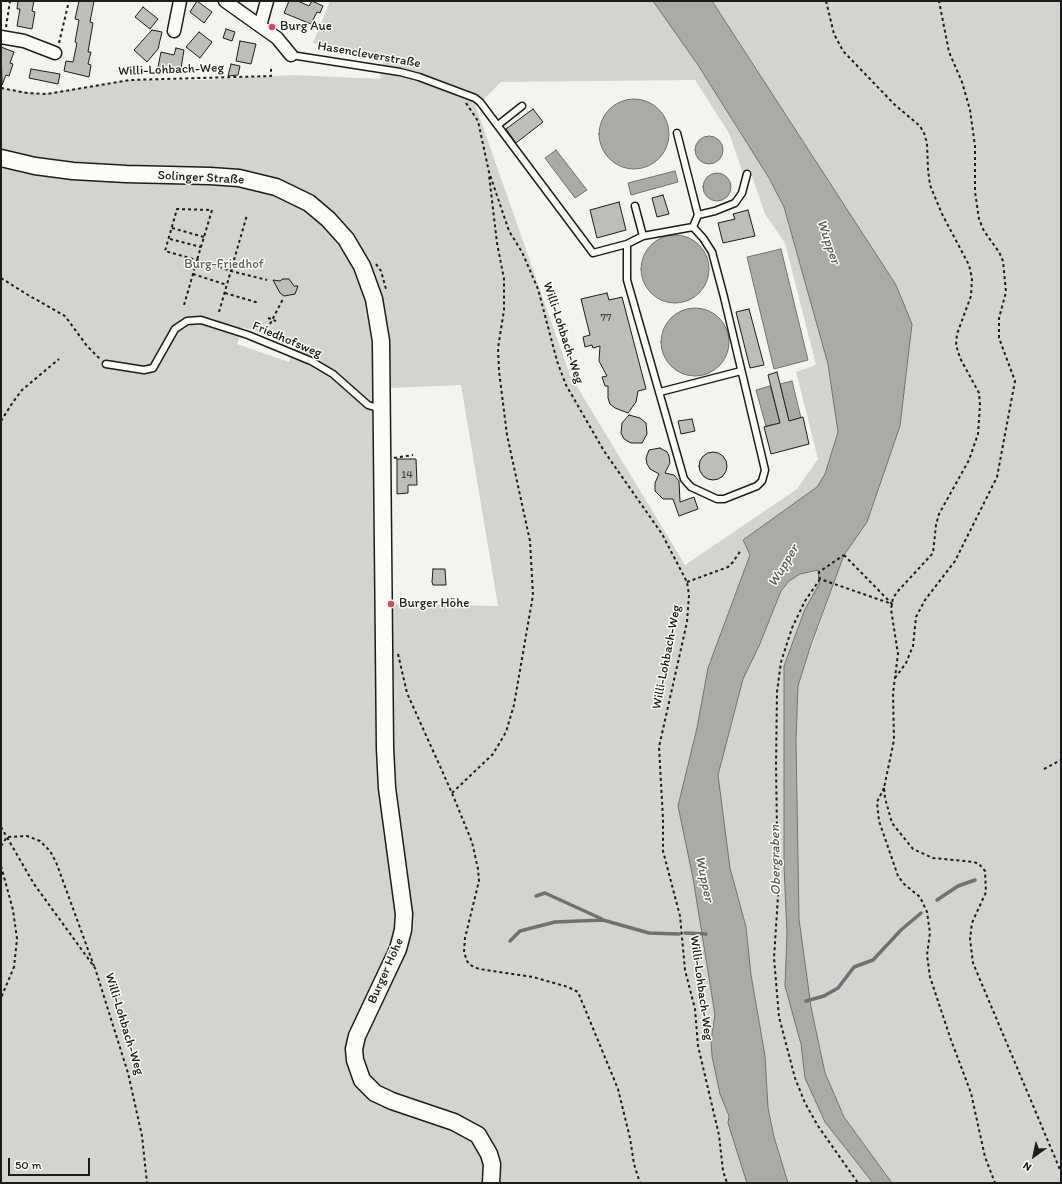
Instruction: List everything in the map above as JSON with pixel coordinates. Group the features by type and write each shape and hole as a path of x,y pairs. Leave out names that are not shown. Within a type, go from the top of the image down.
{"main road":[{"name":"Solinger Straße","path":"1,158 35,166 73,171 239,178 276,187 297,196 314,207 333,224 356,256 374,299 381,341"},
{"name":"Burger Höhe","path":"381,341 383,409 383,648 386,773 403,897 404,924 395,956 359,1030 354,1049 355,1060 362,1080 375,1093 392,1101 461,1125 478,1135 487,1148 491,1158 491,1183"}],"street":[{"path":"174,31 180,1"},
{"name":"Hasencleverstraße","path":"225,1 277,38 291,55"},
{"path":"260,26 267,1"},
{"path":"2,37 24,41 55,53"}],"lane":[{"name":"Hasencleverstraße","path":"291,55 400,72 419,77 469,95 480,102 498,126"},
{"path":"522,106 498,126 593,252 627,244 642,236 693,227"},
{"path":"677,133 698,215 693,227"},
{"path":"698,215 715,211 735,203 742,193 747,174"},
{"path":"635,206 642,236"},
{"path":"627,244 627,280 684,478 691,487 701,492 724,499 757,486 764,475 741,371 712,252 703,238 693,227"},
{"name":"Friedhofsweg","path":"106,364 137,370 153,368 173,332 187,321 201,320 241,332 293,352 318,364 333,374 368,405 383,409"},
{"path":"660,392 741,371"}],"path":[{"path":"2,37 10,1"},
{"path":"55,53 61,40 69,1"},
{"path":"826,1 834,34 846,56 895,105 920,126 924,133 927,143 930,185 940,209 969,265 972,278 971,296 957,334 956,345 960,358 979,393 980,423 976,444 969,460 939,514 936,525 933,553 898,591 892,604 891,610 898,648 895,679 894,740 884,788 876,802 879,821 898,876 904,884 920,897 928,912 930,933 927,955 930,977 971,1093 985,1157 996,1183"},
{"path":"895,679 906,663 913,646 916,617 925,600 955,561 997,477 1015,381 998,338 999,318 1006,292 1003,260 999,252 988,238 979,219 975,192 975,146 970,110 962,82 949,52 939,1"},
{"name":"Willi-Lohbach-Weg","path":"1,88 42,94 130,80 204,80 271,76 271,69"},
{"name":"Willi-Lohbach-Weg","path":"453,89 476,116 489,172 509,231 522,252 538,289 557,361 566,385 604,451 662,534 687,582 689,595 688,615 659,747 663,819 663,850 680,916 685,970 695,1009 698,1046 719,1135 723,1171 727,1183"},
{"path":"452,793 493,754 506,732 514,705 533,595 533,568 530,541 508,435 498,371 498,348 504,310 504,279 497,243 489,172"},
{"path":"184,305 197,260 212,210 177,209 165,251 197,260 231,271 267,280"},
{"path":"219,312 247,215"},
{"path":"172,228 204,237"},
{"path":"169,239 201,247"},
{"path":"373,259 381,271 387,293"},
{"path":"193,274 227,285"},
{"path":"1,278 66,316 87,346 106,364"},
{"path":"224,293 259,303"},
{"path":"270,324 283,299"},
{"path":"268,318 276,321"},
{"path":"1,421 12,402 22,390 59,359"},
{"path":"391,458 413,455"},
{"path":"687,582 728,567 734,562 741,550"},
{"path":"858,1183 818,1126 806,1103 795,1078 781,1024 774,958 778,896 776,765 777,692 781,662 792,628 805,601 820,579 819,572 844,555 892,604"},
{"path":"820,579 833,582 892,604"},
{"path":"383,648 392,649 397,652 400,658 407,694 452,793 472,842 478,869 478,882 465,938 464,952 466,961 470,965 479,969 512,972 568,987 578,992 618,1089 630,1138 634,1164 640,1183"},
{"path":"1044,769 1061,760"},
{"path":"884,788 892,823 913,849 933,858 974,862 979,864 985,870 986,892 972,922 970,935 973,963 1061,1172"},
{"name":"Willi-Lohbach-Weg","path":"1,827 34,884 95,968 128,1073 142,1136 147,1183"},
{"path":"1,846 7,837 20,835 33,838 50,851 56,862 95,968"},
{"path":"1,866 13,910 17,939 14,967 1,998"}],"green space":[{"name":"Burg-Friedhof","path":"330,1 653,1 698,65 769,178 784,207 828,364 838,432 825,474 817,487 743,540 750,555 708,668 697,728 678,806 693,878 715,1015 711,1040 712,1056 720,1094 729,1116 729,1123 747,1183 1,1183 1,88 42,94 130,80 204,80 293,75 380,79 384,60 313,43","holes":["695,80 729,133 743,173 752,176 765,214 785,243 816,365 796,372 818,459 797,489 685,565 570,375 476,107 501,82","243,327 295,346 289,362 237,344","461,385 498,606 391,604 390,388"]},
{"path":"712,1 1061,1 1061,1183 892,1183 844,1117 825,1073 811,1007 799,919 796,740 798,686 844,555 867,522 900,426 912,324 896,285"},
{"path":"818,570 819,584 805,609 784,666 784,866 787,934 805,1078 825,1122 873,1183 788,1183 774,1137 768,1108 765,1056 751,975 746,927 730,868 718,775 743,679 759,646 781,591 789,581 800,574"}],"water":[{"name":"Wupper","path":"653,1 712,1 896,285 912,324 900,426 867,522 844,555 811,645 798,686 796,740 799,919 811,1007 825,1073 844,1117 892,1183 873,1183 825,1122 805,1078 801,1044 785,986 787,934 784,866 784,666 805,609 819,584 818,570 800,574 789,581 781,591 759,646 743,679 718,775 730,868 746,927 751,975 765,1056 768,1108 774,1137 788,1183 747,1183 728,1123 729,1116 720,1094 712,1056 711,1040 715,1015 693,878 678,806 697,728 708,668 750,555 743,540 817,487 825,474 838,432 828,364 784,207 769,178 698,65"},
{"path":"634,99 647,102 659,109 666,121 669,134 666,147 659,159 647,166 634,169 621,166 609,159 602,147 599,134 602,121 609,109 621,102"},
{"path":"709,136 719,140 723,150 719,160 709,164 699,160 695,150 699,140"},
{"path":"556,150 587,190 575,198 545,158"},
{"path":"675,171 678,182 631,195 628,183"},
{"path":"717,173 727,177 731,187 727,197 717,201 707,197 703,187 707,177"},
{"path":"668,235 682,235 694,240 704,250 709,262 709,276 704,288 694,298 682,303 668,303 656,298 646,288 641,276 641,262 646,250 656,240"},
{"path":"781,249 808,360 774,369 747,257"},
{"path":"688,308 702,308 714,313 724,323 729,335 729,349 724,361 714,371 702,376 688,376 676,371 666,361 661,349 661,335 666,323 676,313"},
{"path":"792,381 801,418 789,421 780,384"},
{"path":"770,386 780,423 766,426 756,390"}],"building":[{"path":"18,1 34,1 32,11 35,12 32,29 17,26 20,9 17,9"},
{"path":"79,1 94,1 90,22 93,23 88,52 91,52 88,64 91,65 89,77 64,71 66,61 73,62 77,43 75,42 79,20 75,19"},
{"path":"197,1 212,12 204,23 190,12"},
{"path":"289,1 298,1 309,6 312,1 323,6 320,13 317,12 311,24 284,13"},
{"path":"143,7 158,19 150,29 135,17"},
{"path":"226,29 235,32 232,41 223,38"},
{"path":"152,30 162,32 158,49 147,62 134,50"},
{"path":"199,32 212,42 200,58 186,47"},
{"path":"240,41 256,44 251,64 236,61"},
{"path":"1,47 14,52 10,63 13,64 9,76 6,75 2,85"},
{"path":"176,48 184,50 180,74 158,67 161,52 174,55"},
{"path":"231,64 240,66 238,75 228,76"},
{"path":"31,69 60,74 58,84 29,78"},
{"path":"533,109 543,122 516,143 506,129"},
{"path":"663,195 669,214 657,217 652,198"},
{"path":"619,202 626,230 597,238 590,210"},
{"path":"748,210 755,236 723,243 718,223 735,219 733,214"},
{"path":"283,279 289,279 294,286 298,286 295,294 284,296 280,293 273,280 280,281"},
{"path":"607,293 609,300 622,297 646,389 638,391 636,402 628,413 615,408 610,404 608,398 608,386 605,386 602,377 607,376 599,361 600,346 593,348 592,345 585,347 583,337 590,335 581,299"},
{"path":"749,309 764,365 750,368 736,312"},
{"path":"777,372 789,421 803,417 809,444 771,454 764,427 780,423 768,375"},
{"path":"629,415 640,418 646,423 647,434 642,443 631,443 624,439 621,433 622,423"},
{"path":"692,419 695,431 681,434 678,421"},
{"path":"660,448 667,452 669,456 670,463 665,473 674,475 679,481 680,502 694,497 698,509 679,516 673,499 663,499 655,491 655,483 659,474 650,469 646,458 649,450"},
{"path":"713,452 723,456 727,466 723,476 713,480 703,476 699,466 703,456"},
{"path":"397,459 416,459 417,485 408,485 408,493 397,494"},
{"path":"433,569 445,569 446,585 433,585"}],"waterway":[{"path":"937,900 958,886 975,880"},
{"path":"536,896 545,893 602,919"},
{"path":"806,1001 824,996 838,988 854,967 873,960 901,930 921,913"},
{"path":"510,941 520,931 555,922 603,920 649,933 679,934"},
{"path":"685,933 706,934"}],"place":[{"name":"Burg Aue","path":"272,27"},
{"name":"Burger Höhe","path":"391,604"}],"water label":[{"name":"Obergraben","path":"776,860"}]}
